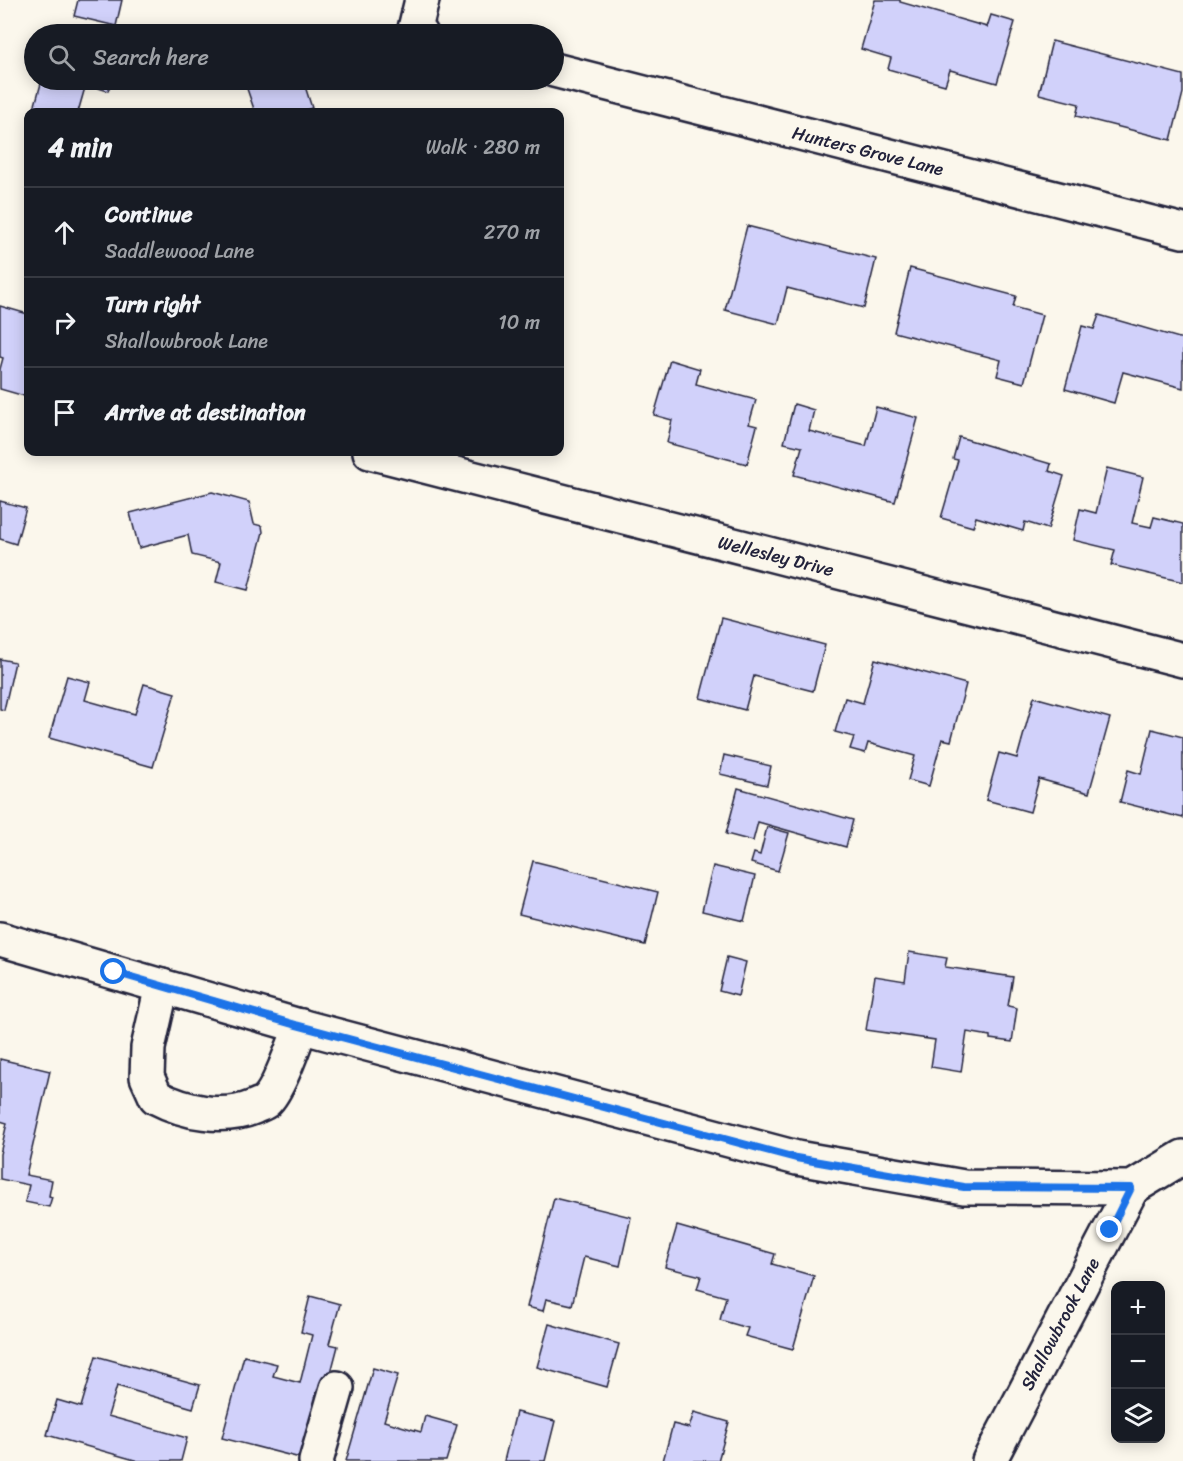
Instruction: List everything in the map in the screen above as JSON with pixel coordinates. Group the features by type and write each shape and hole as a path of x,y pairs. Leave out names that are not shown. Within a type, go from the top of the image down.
{"street":[{"path":"416,24 422,0"},
{"name":"Hunters Grove Lane","path":"564,73 1183,231"},
{"name":"Wellesley Drive","path":"386,456 1183,660"},
{"path":"0,939 301,1026 796,1158 964,1187 1131,1188 1183,1157"},
{"path":"162,986 148,1048 147,1077 156,1097 175,1107 205,1112 240,1112 267,1101 283,1074 301,1026"},
{"name":"Shallowbrook Lane","path":"989,1461 1131,1188"},
{"path":"316,1461 337,1388"}],"building":[{"path":"78,0 122,0 116,24 74,16"},
{"path":"875,0 900,0 900,2 987,27 991,15 1015,22 997,83 950,70 945,85 888,69 891,58 861,49"},
{"path":"1052,41 1183,75 1183,93 1171,140 1076,116 1079,104 1039,94"},
{"path":"39,90 84,90 79,108 34,108"},
{"path":"247,90 306,90 312,108 254,108"},
{"path":"747,226 876,259 864,308 787,288 778,324 725,310"},
{"path":"910,268 1016,296 1013,307 1042,315 1024,383 997,376 1001,360 894,332"},
{"path":"0,306 24,313 24,396 0,389 0,369 3,358 0,357"},
{"path":"1099,315 1183,339 1183,388 1123,372 1114,403 1065,389 1082,326 1094,329"},
{"path":"670,360 700,369 696,384 756,400 749,424 757,426 747,464 667,443 672,420 654,415"},
{"path":"794,404 814,410 809,431 866,446 876,407 918,418 895,502 794,475 802,447 784,443"},
{"path":"959,437 1051,464 1049,471 1064,476 1048,529 1025,522 1023,531 976,517 973,527 941,518 958,460 953,459"},
{"path":"1107,468 1143,477 1132,523 1151,527 1154,517 1183,524 1183,582 1111,565 1115,550 1073,540 1080,509 1096,513"},
{"path":"212,492 249,502 254,524 262,526 263,532 248,590 216,582 221,562 192,555 188,535 139,548 130,513"},
{"path":"0,501 26,508 16,544 0,539"},
{"path":"721,618 825,645 813,691 754,676 745,710 700,698"},
{"path":"0,659 15,662 4,710 0,709"},
{"path":"875,659 966,684 951,741 942,739 929,786 908,780 915,756 868,743 865,753 850,749 854,737 835,732 845,698 863,703"},
{"path":"67,676 90,682 85,700 135,714 144,684 175,693 153,767 49,738"},
{"path":"1034,697 1110,718 1089,793 1039,779 1030,812 986,800 999,753 1017,758"},
{"path":"1152,729 1183,737 1183,818 1120,802 1128,770 1141,774"},
{"path":"724,755 771,766 767,785 720,774"},
{"path":"738,788 853,820 846,847 758,822 753,841 726,834"},
{"path":"767,827 789,833 778,871 751,863 754,853 760,855"},
{"path":"533,861 658,892 645,945 519,914"},
{"path":"713,866 755,876 744,921 702,911"},
{"path":"909,952 947,958 945,967 1013,977 1008,1006 1017,1008 1012,1042 990,1039 990,1036 967,1032 961,1072 931,1067 935,1040 866,1030 875,976 905,981"},
{"path":"727,957 746,962 738,996 719,991"},
{"path":"0,1059 50,1071 26,1175 52,1180 49,1196 52,1197 49,1207 25,1202 29,1185 0,1179 0,1154 7,1123 0,1121"},
{"path":"554,1198 631,1217 620,1266 584,1257 572,1305 546,1299 543,1311 527,1307"},
{"path":"677,1226 775,1254 772,1264 814,1276 793,1349 745,1336 748,1328 720,1320 726,1297 697,1289 701,1276 665,1267"},
{"path":"310,1296 340,1304 329,1344 338,1346 308,1460 222,1438 244,1356 277,1364 273,1376 300,1383 312,1335 301,1332"},
{"path":"549,1324 619,1344 607,1387 537,1367"},
{"path":"96,1356 200,1385 193,1408 117,1386 108,1416 187,1438 181,1461 138,1461 47,1435 57,1400 81,1407"},
{"path":"373,1368 398,1375 384,1421 421,1432 425,1416 457,1425 446,1461 346,1461"},
{"path":"516,1412 555,1421 545,1461 504,1461"},
{"path":"694,1412 729,1422 718,1461 663,1461 673,1424 689,1428"}],"route":[{"path":"114,972 296,1025 796,1158 964,1187 1131,1188 1110,1230"}]}
